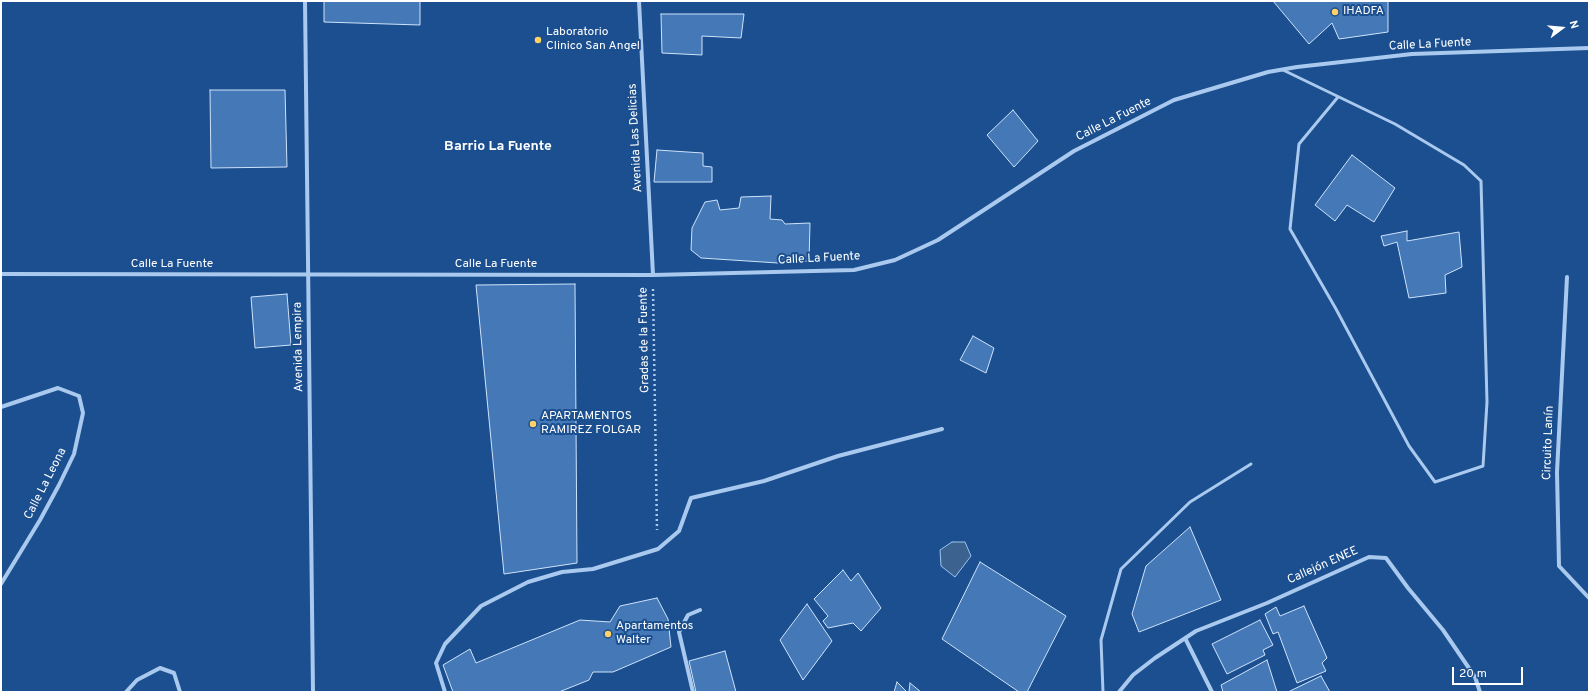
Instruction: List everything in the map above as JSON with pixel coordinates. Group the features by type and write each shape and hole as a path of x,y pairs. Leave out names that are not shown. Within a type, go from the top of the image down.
{"street":[{"name":"Avenida Lempira","path":"305,1 313,692"},
{"name":"Avenida Las Delicias","path":"639,1 653,275"},
{"name":"Calle La Fuente","path":"1,274 309,276 653,275 854,270 895,260 938,240 1074,151 1174,100 1268,72 1282,70 1412,54 1589,48"},
{"name":"Circuito Lanín","path":"1567,277 1557,472 1559,566 1589,598"},
{"name":"Calle La Leona","path":"1,407 58,388 79,396 83,414 74,454 40,520 1,584"},
{"path":"445,692 436,663 444,644 481,606 528,582 562,572 593,569 658,549 679,531 691,498 764,481 838,456 942,430"},
{"name":"Callejón ENEE","path":"1119,692 1133,675 1155,658 1196,631 1267,603 1369,557 1386,558 1408,588 1443,630 1475,677 1480,692"},
{"path":"693,692 679,632 688,615 700,610"},
{"path":"1185,638 1212,692"},
{"path":"126,692 138,680 160,668 174,673 180,692"}],"lane":[{"path":"1282,70 1338,97 1401,128 1464,165 1481,181 1487,402 1483,466 1435,482 1409,446 1336,309 1290,229 1299,144 1338,97"},
{"path":"1104,692 1101,640 1121,569 1190,502 1251,464"}],"path":[{"name":"Gradas de la Fuente","path":"653,275 658,549"}],"water":[{"path":"952,542 965,542 971,556 955,577 941,566 940,550"}],"building":[{"path":"324,1 420,1 420,25 324,22"},
{"name":"IHADFA","path":"1273,1 1388,1 1388,32 1339,39 1332,23 1309,44"},
{"path":"661,14 744,14 741,38 702,36 702,55 662,53"},
{"path":"210,90 285,90 287,167 211,168"},
{"path":"1013,110 1038,141 1014,167 987,135"},
{"path":"657,150 703,153 703,166 712,167 712,182 654,182"},
{"path":"1352,155 1395,188 1374,222 1347,205 1335,221 1315,205"},
{"path":"771,196 770,219 782,220 785,224 810,223 809,261 778,263 701,258 691,250 692,228 705,202 717,200 720,210 739,208 741,197"},
{"path":"1407,231 1407,241 1459,232 1462,267 1445,275 1446,293 1409,298 1397,242 1384,246 1381,236"},
{"name":"APARTAMENTOS RAMIREZ FOLGAR","path":"575,284 577,563 504,574 476,285"},
{"path":"287,294 291,345 255,348 251,297"},
{"path":"973,336 994,348 986,373 960,360"},
{"path":"1190,527 1221,600 1139,632 1132,614 1146,566"},
{"path":"980,562 1066,616 1027,692 1019,692 942,639"},
{"path":"843,570 851,581 858,573 881,608 861,631 853,623 828,628 823,621 828,616 814,599"},
{"name":"Apartamentos Walter","path":"657,598 668,619 671,647 613,672 593,672 589,680 559,692 453,692 443,665 470,649 476,663 580,620 610,622 620,606"},
{"path":"807,604 832,641 803,680 780,640"},
{"path":"1304,606 1327,658 1322,663 1326,671 1297,683 1278,632 1273,634 1265,614 1276,607 1280,616"},
{"path":"1260,620 1273,645 1263,650 1265,655 1227,674 1212,644"},
{"path":"725,651 736,692 696,692 689,661"},
{"path":"1267,660 1277,692 1223,692 1221,685"},
{"path":"1321,676 1330,692 1288,692"},
{"path":"897,682 907,692 894,692"},
{"path":"910,683 921,692 909,692"}],"place":[{"name":"IHADFA","path":"1335,12"},
{"name":"Laboratorio Clinico San Angel","path":"538,40"},
{"name":"APARTAMENTOS RAMIREZ FOLGAR","path":"533,424"},
{"name":"Apartamentos Walter","path":"608,634"}],"district":[{"name":"Barrio La Fuente","path":"498,147"}]}
